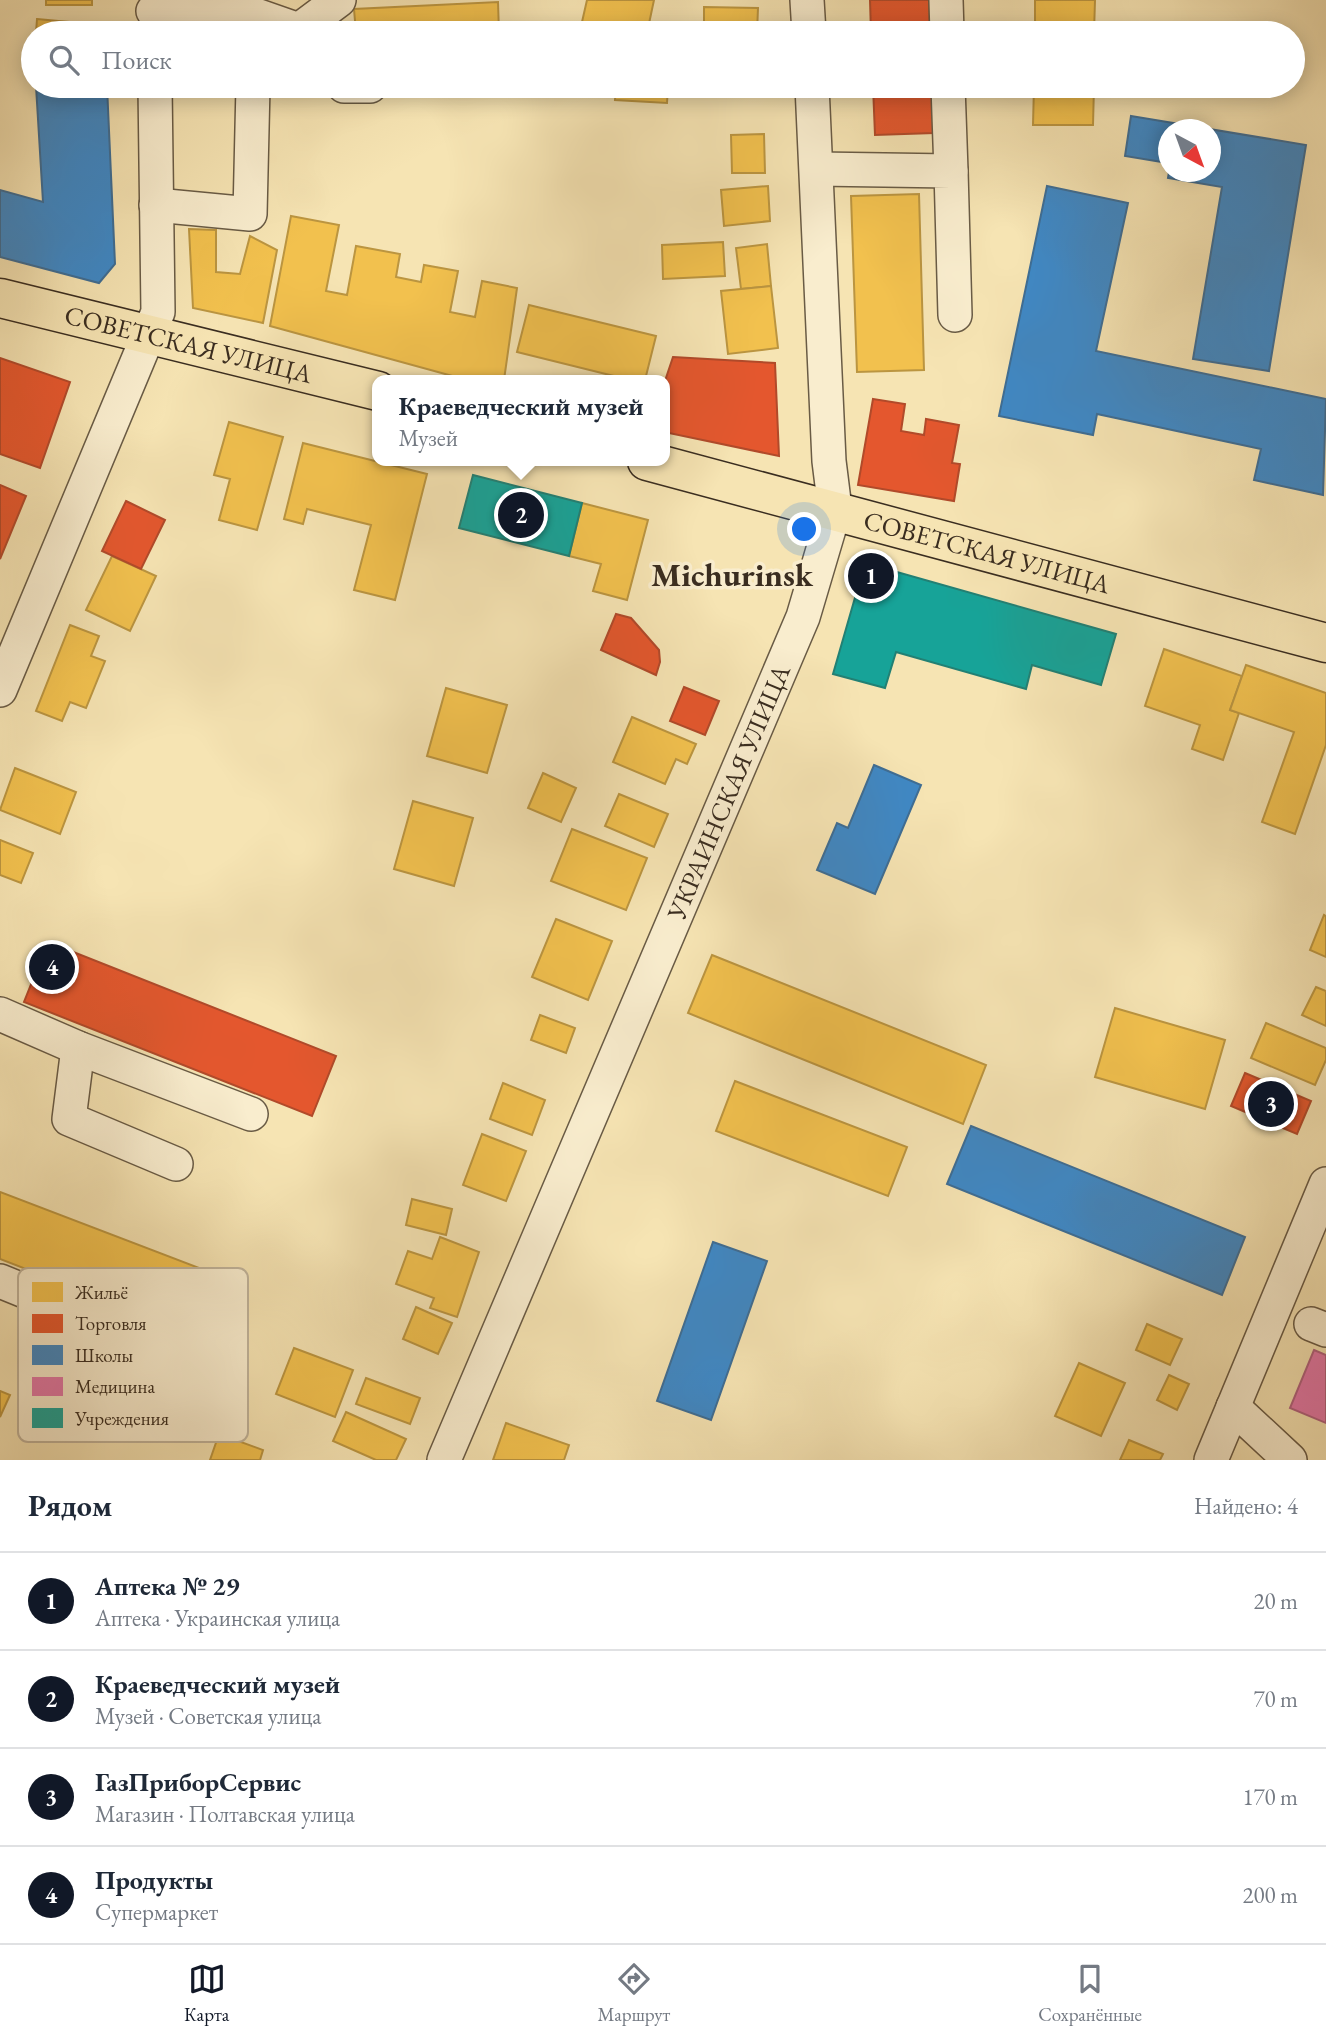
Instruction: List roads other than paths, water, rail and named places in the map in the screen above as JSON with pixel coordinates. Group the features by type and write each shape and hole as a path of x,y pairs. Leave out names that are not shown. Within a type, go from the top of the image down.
{"main road":[{"name":"СОВЕТСКАЯ УЛИЦА","path":"0,298 149,332 372,390"},
{"name":"СОВЕТСКАЯ УЛИЦА","path":"667,466 835,509 1326,643"}],"street":[{"path":"313,21 339,0"},
{"path":"807,0 808,21"},
{"path":"946,0 947,21"},
{"path":"154,15 230,9 248,21"},
{"path":"0,690 158,312 155,98"},
{"path":"156,205 250,214 253,98"},
{"name":"УКРАИНСКАЯ УЛИЦА","path":"444,1460 803,617 835,509 829,461 813,98"},
{"path":"948,98 955,315"},
{"path":"817,169 951,171"},
{"path":"0,1014 78,1048 251,1114"},
{"path":"78,1048 69,1119 176,1164"},
{"path":"1211,1460 1326,1184"},
{"path":"0,1281 18,1288"},
{"path":"1233,1407 1290,1460"}],"place":[{"name":"Краеведческий музей","path":"521,515"},
{"name":"Аптека № 29","path":"871,576"},
{"name":"Продукты","path":"52,967"},
{"name":"ГазПриборСервис","path":"1271,1104"}],"district":[{"name":"Michurinsk","path":"732,574"}]}
